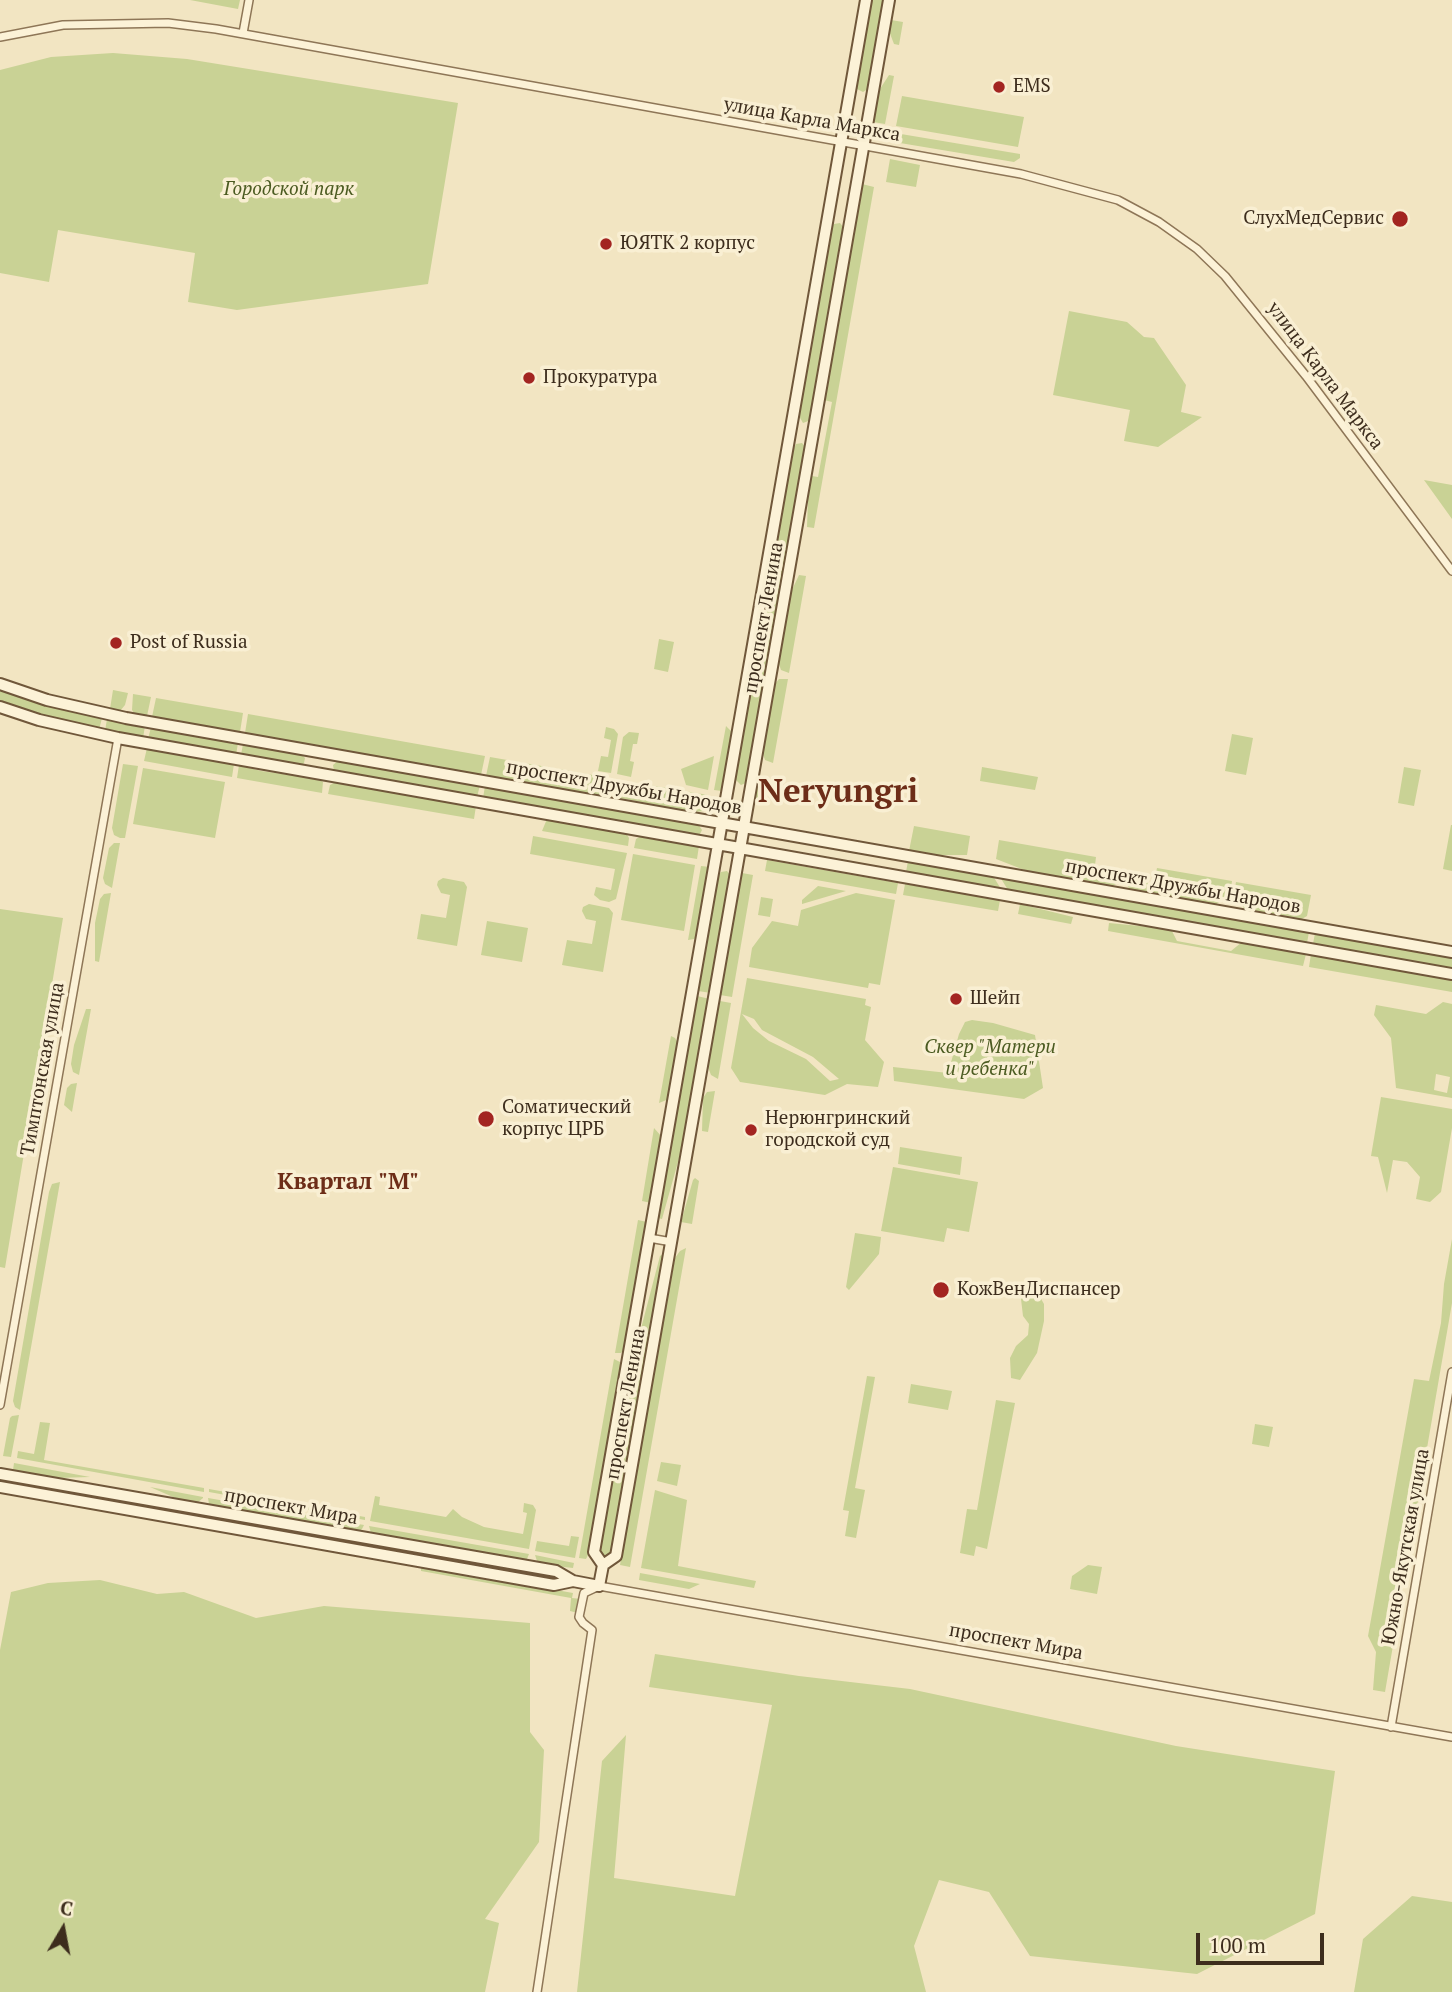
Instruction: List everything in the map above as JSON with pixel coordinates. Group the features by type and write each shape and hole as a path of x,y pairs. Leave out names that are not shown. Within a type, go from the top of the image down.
{"street":[{"path":"243,33 249,0"},
{"name":"проспект Ленина","path":"603,1565 594,1552 866,0"},
{"name":"проспект Ленина","path":"599,1586 603,1565 616,1556 889,0"},
{"name":"улица Карла Маркса","path":"0,37 63,25 168,23 243,33 1021,174 1118,200 1159,222 1197,249 1248,302 1452,571"},
{"name":"проспект Дружбы Народов","path":"0,684 47,700 126,718 1452,952"},
{"name":"проспект Дружбы Народов","path":"0,707 39,720 118,738 1452,974"},
{"name":"Тимптонская улица","path":"0,1405 118,738"},
{"path":"649,1238 672,1242"},
{"name":"Южно-Якутская улица","path":"1391,1727 1452,1372"},
{"name":"проспект Мира","path":"0,1474 556,1572 573,1581 599,1586 1452,1737"},
{"name":"проспект Мира","path":"0,1487 554,1585 573,1581"},
{"path":"537,1992 592,1630 579,1616 584,1593 599,1586"}],"green space":[{"path":"190,0 240,0 238,9"},
{"path":"871,0 884,0 868,89 863,92 857,89 856,85"},
{"path":"891,20 903,22 899,45 894,44 889,31"},
{"name":"Городской парк","path":"113,53 187,59 458,103 428,284 237,310 188,302 195,253 58,230 49,282 0,273 0,70 51,57"},
{"path":"889,75 894,76 885,124 873,122 878,92"},
{"path":"902,96 1024,117 1018,147 896,126"},
{"path":"895,133 1020,154 1020,158 1014,162 894,142"},
{"path":"890,159 920,165 916,187 886,182"},
{"path":"862,184 874,187 814,528 807,527 812,476 818,477 832,402 824,400"},
{"path":"840,223 844,228 811,420 803,423 799,416 831,228"},
{"path":"1069,311 1127,322 1144,337 1154,338 1186,385 1181,412 1202,417 1158,447 1124,441 1130,410 1053,395"},
{"path":"802,443 806,448 786,566 773,564 794,448 796,444"},
{"path":"1424,480 1452,485 1452,519"},
{"path":"772,569 785,571 748,782 741,785 735,779"},
{"path":"799,575 806,576 789,673 781,670 779,664 791,592"},
{"path":"659,639 674,642 668,672 654,669"},
{"path":"779,679 788,679 773,763 765,760 763,754 775,684"},
{"path":"0,689 46,705 102,718 99,730 0,702"},
{"path":"113,690 128,693 125,705 120,711 110,709"},
{"path":"133,694 151,697 147,716 132,710"},
{"path":"156,698 243,713 240,732 152,717"},
{"path":"248,714 485,756 481,775 245,733"},
{"path":"107,719 145,726 143,738 105,731"},
{"path":"726,726 732,737 722,791 714,790"},
{"path":"151,727 238,743 236,755 148,739"},
{"path":"606,727 614,729 618,734 611,773 598,771 601,756 608,757 611,740 604,738"},
{"path":"629,732 639,733 637,744 633,744 631,777 617,774 623,737"},
{"path":"1232,734 1253,738 1246,775 1225,771"},
{"path":"243,744 301,754 305,758 304,763 302,765 241,755"},
{"path":"147,748 234,764 232,777 144,761"},
{"path":"714,756 708,790 686,785 681,769"},
{"path":"490,757 610,778 608,791 601,796 486,776"},
{"path":"339,760 480,785 477,797 334,771 333,765"},
{"path":"123,764 138,766 125,838 120,838 114,835 112,828"},
{"path":"239,765 318,779 323,782 322,793 237,778"},
{"path":"982,767 1038,777 1035,790 980,781"},
{"path":"1404,767 1421,770 1414,806 1398,803"},
{"path":"143,768 225,782 215,838 133,824"},
{"path":"759,778 770,780 766,800 755,798"},
{"path":"336,782 476,806 474,819 328,794 330,785"},
{"path":"632,782 708,795 705,811 693,812 615,797 614,792 630,794"},
{"path":"792,783 807,786 804,799 790,796"},
{"path":"485,786 698,824 702,830 695,835 483,798"},
{"path":"547,819 626,833 629,838 628,846 542,831"},
{"path":"1452,825 1452,871 1443,869"},
{"path":"914,826 970,836 967,855 930,855 909,851"},
{"path":"533,836 627,853 616,899 609,902 594,895 596,887 611,890 615,869 530,854"},
{"path":"641,836 699,846 697,859 634,848 636,839"},
{"path":"999,840 1096,857 1094,873 1121,878 1120,882 1112,886 1027,871 996,859"},
{"path":"114,843 120,843 112,888 105,884 103,878 109,848"},
{"path":"633,854 695,865 684,931 621,920"},
{"path":"767,860 898,883 896,894 765,871"},
{"path":"908,861 993,876 1001,889 906,872"},
{"path":"701,866 710,867 698,935 688,940"},
{"path":"1157,868 1232,881 1229,901 1222,900 1215,905 1128,887 1127,879 1154,884"},
{"path":"727,871 731,876 711,993 698,991 718,876"},
{"path":"742,873 753,875 732,997 720,995"},
{"path":"1000,877 1309,932 1307,943 1008,890"},
{"path":"443,878 464,882 467,887 457,946 417,939 421,914 446,918 450,895 441,893 437,885"},
{"path":"1236,882 1311,895 1307,916 1300,920 1245,910 1241,903 1232,901"},
{"path":"905,884 1000,900 998,911 903,895"},
{"path":"818,886 846,891 802,904 802,900"},
{"path":"111,893 99,962 95,961 95,923 100,899 104,894"},
{"path":"856,893 895,900 880,985 869,983 868,988 749,967 752,948 772,921 798,926 801,910"},
{"path":"761,897 773,899 770,917 758,915"},
{"path":"589,904 609,908 613,913 603,972 562,965 567,940 592,944 596,921 586,919 582,911 583,907"},
{"path":"1020,904 1073,917 1071,924 1018,914"},
{"path":"0,909 63,918 5,1268 0,1267"},
{"path":"487,921 528,928 522,962 481,955"},
{"path":"1109,923 1171,929 1177,941 1231,951 1242,942 1306,954 1303,966 1108,931"},
{"path":"1315,933 1452,957 1452,968 1313,944"},
{"path":"1311,954 1452,979 1452,992 1309,967"},
{"path":"747,978 866,999 865,1005 871,1007 865,1040 884,1062 878,1087 847,1084 825,1095 740,1082 731,1068","holes":["742,1014 754,1019 762,1030 813,1057 839,1079 830,1081 806,1059 769,1041 753,1028"]},
{"path":"697,996 710,999 685,1137 662,1219 658,1218"},
{"path":"720,1001 731,1003 718,1079 711,1075 708,1067"},
{"path":"1443,1002 1452,1004 1452,1098 1396,1088 1391,1038 1374,1015 1376,1005 1426,1014","holes":["1436,1074 1450,1077 1447,1093 1434,1090"]},
{"path":"86,1009 91,1009 79,1075 73,1072 71,1064 74,1045"},
{"name":"Сквер \"Матери и ребенка\"","path":"972,1020 1035,1035 1043,1088 1024,1099 894,1081 893,1067 948,1073 959,1034 965,1022"},
{"path":"671,1036 678,1043 669,1099 659,1103"},
{"path":"77,1083 72,1112 64,1105 67,1088"},
{"path":"715,1091 708,1132 702,1131 703,1098 707,1092"},
{"path":"1381,1097 1452,1109 1452,1128 1441,1192 1430,1202 1416,1199 1420,1177 1407,1162 1393,1160 1387,1193 1378,1157 1371,1156"},
{"path":"654,1128 662,1137 651,1203 642,1201"},
{"path":"900,1147 962,1157 960,1175 898,1164"},
{"path":"893,1167 978,1182 969,1232 947,1228 944,1242 881,1231"},
{"path":"695,1178 699,1181 692,1224 681,1222 693,1180"},
{"path":"60,1182 20,1410 15,1407 13,1401 49,1192 52,1184"},
{"path":"638,1220 647,1222 625,1348 621,1353 615,1353"},
{"path":"855,1233 881,1237 879,1254 849,1290 846,1287"},
{"path":"1452,1239 1452,1303 1385,1692 1373,1690 1376,1652 1368,1636 1414,1379 1429,1381 1441,1323"},
{"path":"686,1248 630,1567 620,1565 675,1258"},
{"path":"663,1254 611,1553 603,1556 599,1548 633,1359 660,1256"},
{"path":"1029,1278 1044,1304 1044,1321 1037,1353 1020,1380 1011,1378 1010,1358 1016,1346 1028,1335 1029,1324 1023,1316 1021,1299"},
{"path":"614,1359 620,1362 622,1367 589,1553 586,1559 579,1558"},
{"path":"867,1376 875,1377 855,1488 865,1490 856,1538 845,1536 849,1511 843,1510"},
{"path":"911,1384 952,1391 948,1410 908,1403"},
{"path":"996,1400 1015,1403 987,1549 976,1546 974,1556 960,1553 967,1509 977,1510"},
{"path":"19,1415 11,1457 3,1456 10,1418"},
{"path":"40,1422 50,1423 44,1460 204,1488 204,1492 17,1458 18,1451 34,1454"},
{"path":"1255,1424 1273,1427 1269,1447 1252,1444"},
{"path":"661,1462 681,1465 677,1486 657,1481"},
{"path":"14,1463 90,1477 57,1478 13,1470"},
{"path":"24,1482 552,1574 551,1578 24,1486"},
{"path":"150,1487 203,1498 197,1503 180,1500"},
{"path":"209,1489 365,1517 365,1520 209,1492"},
{"path":"655,1490 687,1500 678,1566 756,1581 754,1588 641,1568"},
{"path":"375,1496 380,1497 379,1505 446,1517 453,1509 462,1517 484,1527 523,1534 527,1513 523,1512 524,1503 533,1505 536,1510 529,1549 370,1521"},
{"path":"208,1498 364,1525 358,1532 213,1506 209,1504"},
{"path":"369,1526 529,1554 523,1561 371,1533"},
{"path":"571,1536 579,1537 575,1558 535,1551 537,1541 569,1546"},
{"path":"535,1555 574,1563 573,1568 538,1564"},
{"path":"1088,1565 1102,1567 1097,1594 1070,1589 1072,1576"},
{"path":"421,1566 573,1593 572,1598 581,1599 578,1613 570,1611 571,1598 421,1571"},
{"path":"640,1573 700,1584 689,1589 639,1580"},
{"path":"100,1580 157,1594 184,1592 256,1618 324,1606 530,1623 530,1732 544,1750 539,1842 485,1919 499,1923 485,1992 0,1992 0,1650 11,1592 48,1583"},
{"path":"655,1654 799,1676 910,1689 1176,1746 1335,1771 1315,1914 1197,1974 1030,1956 989,1892 939,1880 914,1946 926,1992 577,1992 602,1761 626,1735 614,1878 735,1896 772,1705 649,1687"},
{"path":"1412,1896 1452,1902 1452,1992 1354,1992 1363,1939"}],"place":[{"name":"EMS","path":"999,87"},
{"name":"СлухМедСервис","path":"1400,219"},
{"name":"ЮЯТК 2 корпус","path":"606,244"},
{"name":"Прокуратура","path":"529,378"},
{"name":"Post of Russia","path":"116,643"},
{"name":"Шейп","path":"956,999"},
{"name":"Соматический корпус ЦРБ","path":"486,1119"},
{"name":"Нерюнгринский городской суд","path":"751,1130"},
{"name":"КожВенДиспансер","path":"941,1290"}],"district":[{"name":"Neryungri","path":"838,793"},
{"name":"Квартал \"М\"","path":"348,1182"}]}
